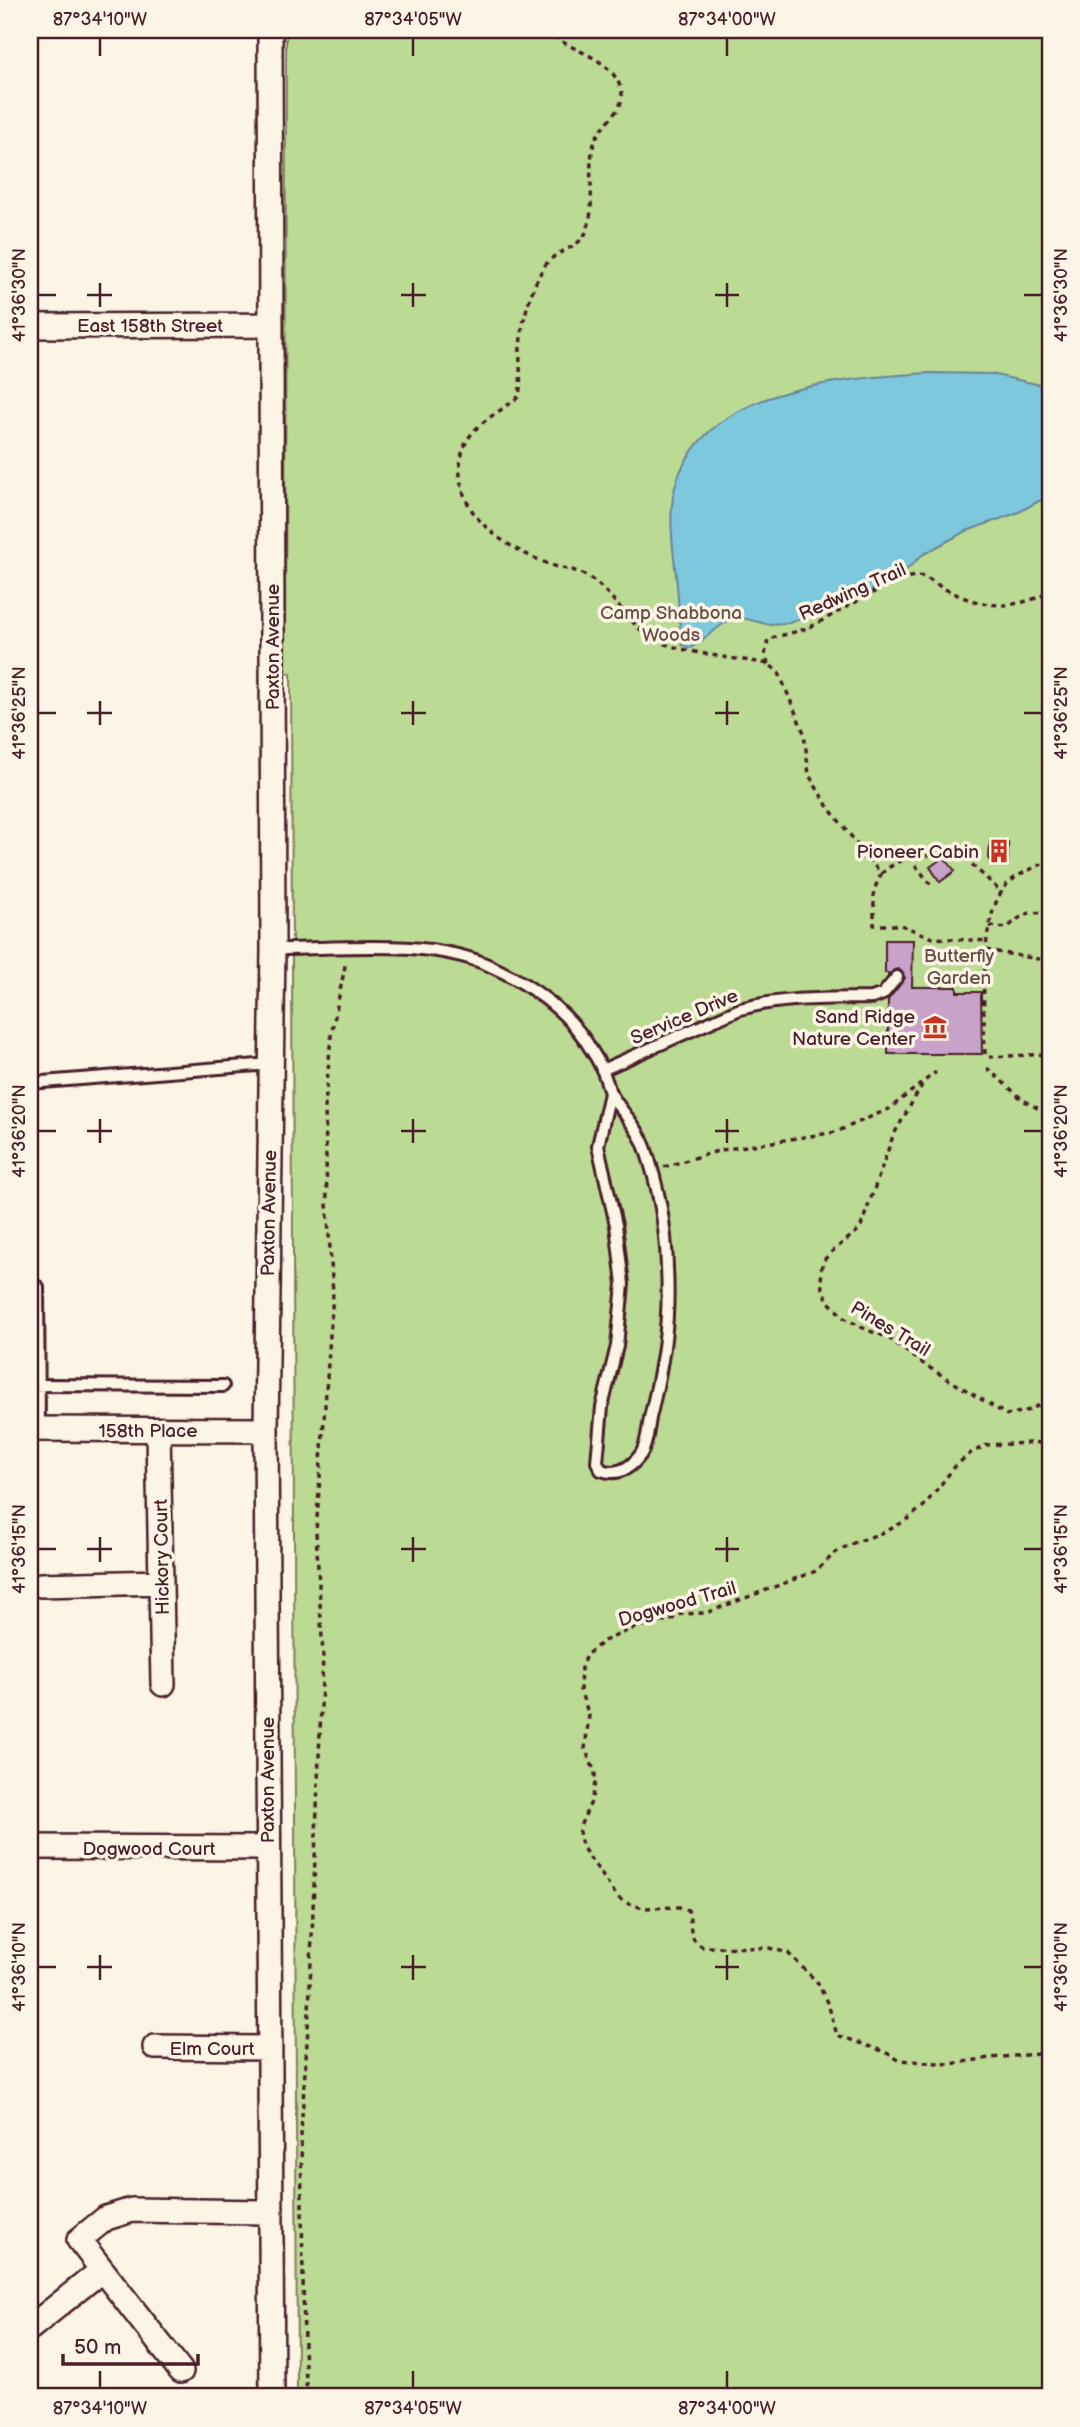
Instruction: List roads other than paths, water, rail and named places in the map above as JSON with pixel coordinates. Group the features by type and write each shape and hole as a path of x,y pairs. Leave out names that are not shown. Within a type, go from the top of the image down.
{"street":[{"name":"Paxton Avenue","path":"270,30 273,950 266,1430 272,2397"},
{"name":"East 158th Street","path":"30,326 270,325"},
{"name":"158th Place","path":"34,1429 266,1430"},
{"name":"Hickory Court","path":"158,1431 163,1684"},
{"path":"41,1585 161,1582"},
{"name":"Dogwood Court","path":"30,1847 267,1848"},
{"name":"Elm Court","path":"155,2048 269,2048"},
{"path":"181,2371 79,2240 106,2218 132,2210 270,2213"},
{"path":"30,2328 102,2270"}],"lane":[{"path":"273,950 429,950 460,955 488,965 548,1000 590,1047 610,1093 634,1124 644,1144 652,1171 667,1264 666,1347 642,1452 628,1468 620,1472 601,1470 597,1462 601,1407 617,1346 623,1284 617,1225 598,1146 610,1093"},
{"name":"Service Drive","path":"602,1070 740,1009 793,999 872,998 883,994 897,977"},
{"path":"30,1083 271,1064"},
{"path":"30,1287 38,1287 34,1429"},
{"path":"34,1385 223,1386"}],"water":[{"path":"929,373 991,374 1050,387 1050,495 1019,512 964,532 922,555 897,579 825,611 789,623 766,624 735,616 691,648 682,645 672,506 677,480 694,448 719,424 750,406 785,393 822,384"}],"place":[{"name":"Pioneer Cabin","path":"999,851"},
{"name":"Sand Ridge Nature Center","path":"935,1027"}],"park label":[{"name":"Camp Shabbona Woods","path":"671,623"},
{"name":"Butterfly Garden","path":"959,966"}]}
